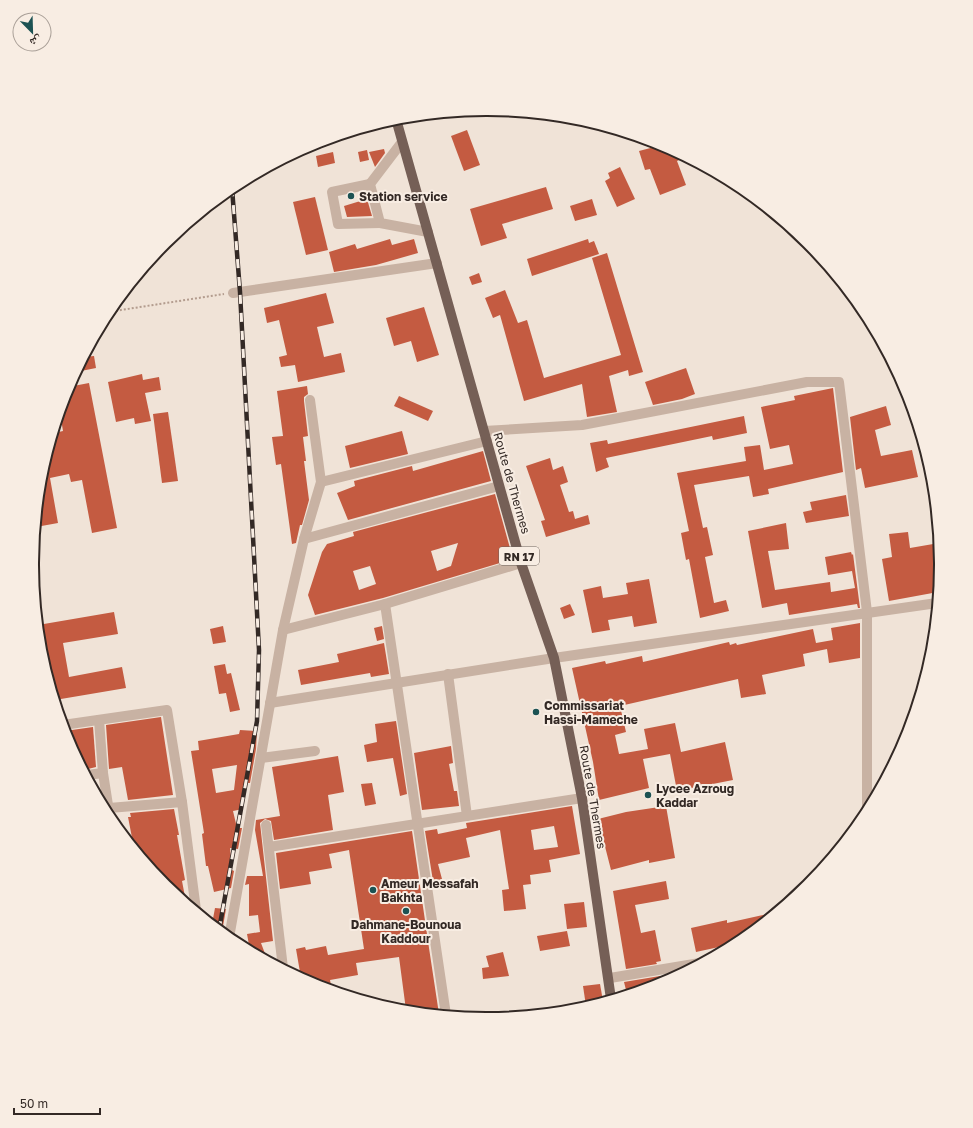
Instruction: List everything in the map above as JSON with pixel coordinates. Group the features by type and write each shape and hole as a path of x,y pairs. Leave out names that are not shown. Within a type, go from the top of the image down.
{"main road":[{"name":"Route de Thermes","path":"398,125 521,562 554,658 582,798 610,978 611,994"}],"street":[{"path":"402,142 370,184 332,192 338,224 380,223 428,232"},
{"path":"370,184 380,223"},
{"path":"233,293 436,263"},
{"path":"484,431 582,425 807,382 839,382 867,612 867,800"},
{"path":"230,931 283,630 304,539 321,482 310,400"},
{"path":"321,482 487,441"},
{"path":"304,539 499,486"},
{"path":"283,630 385,604 521,562"},
{"path":"385,604 445,1010"},
{"path":"270,703 554,658 932,604"},
{"path":"448,674 467,816"},
{"path":"69,724 166,710 182,802 195,903"},
{"path":"99,720 103,773 108,803"},
{"path":"261,758 315,751"},
{"path":"92,774 103,773"},
{"path":"269,847 582,798"},
{"path":"111,808 182,802"},
{"path":"266,825 282,962"},
{"path":"610,978 682,966"}],"path":[{"path":"117,311 233,293"}],"building":[{"path":"467,130 480,165 464,171 451,136"},
{"path":"650,148 678,160 677,161 686,185 660,195 650,169 645,170 639,151"},
{"path":"384,149 385,153 375,167 369,152"},
{"path":"367,150 369,160 360,162 358,152"},
{"path":"333,152 335,163 318,167 316,156"},
{"path":"620,167 635,199 617,207 605,181 610,178 608,173"},
{"path":"546,187 553,209 502,224 507,238 481,246 470,209"},
{"path":"315,197 328,250 306,255 293,202"},
{"path":"367,199 372,216 347,217 344,206"},
{"path":"592,199 597,215 575,221 570,206"},
{"path":"390,239 392,245 414,239 418,253 376,265 334,272 329,252 355,244 357,249"},
{"path":"588,239 589,243 594,241 599,254 532,276 527,259"},
{"path":"607,253 643,372 629,376 628,370 609,376 617,412 587,417 582,384 524,401 500,315 493,318 485,298 505,290 518,323 527,320 544,378 621,355 592,258"},
{"path":"479,273 482,282 472,285 469,277"},
{"path":"326,293 334,323 317,327 324,357 341,353 345,372 298,382 295,365 281,367 279,357 287,355 279,320 267,323 264,308"},
{"path":"424,307 439,355 417,362 411,341 394,346 386,318"},
{"path":"90,356 94,356 96,368 83,371 85,366"},
{"path":"686,368 695,394 682,399 653,405 645,382"},
{"path":"142,374 143,380 159,377 161,390 145,393 151,421 135,424 134,418 116,422 108,382"},
{"path":"89,383 117,528 92,533 82,480 71,482 69,474 50,478 58,523 41,526 43,506 54,448 59,432 63,431 62,424 76,385"},
{"path":"307,386 308,394 304,397 304,401 308,436 303,437 306,461 304,461 309,500 302,525 300,525 296,543 292,544 281,464 276,465 272,437 283,436 277,391"},
{"path":"833,388 843,472 768,489 769,494 753,497 749,476 694,485 703,528 707,527 713,555 705,557 714,603 726,600 729,611 700,618 689,559 686,560 681,533 689,531 677,473 746,461 744,447 760,445 764,470 793,464 789,445 770,449 761,407 795,400 794,396"},
{"path":"399,396 433,411 428,421 394,406"},
{"path":"886,406 891,425 875,430 881,456 912,450 918,477 865,488 861,468 856,470 850,417"},
{"path":"168,412 178,481 162,483 153,414"},
{"path":"744,416 747,433 713,440 712,436 606,458 609,467 596,472 590,443 607,440 608,444"},
{"path":"402,431 408,454 350,468 345,446"},
{"path":"483,451 491,481 348,520 337,493 355,486 354,481 412,466 413,471"},
{"path":"550,458 553,470 563,466 568,482 560,485 569,512 573,511 575,519 588,515 590,524 546,537 541,521 545,520 526,466"},
{"path":"495,494 513,559 383,598 315,615 308,595 322,552 327,544 354,536 353,532","holes":["458,543 451,566 437,571 431,551","370,566 376,584 359,590 353,571"]},
{"path":"846,495 849,516 806,523 803,512 812,510 810,502"},
{"path":"786,523 789,549 768,551 775,590 830,582 831,592 855,588 852,571 828,575 825,557 851,552 852,555 853,554 860,608 858,608 857,604 789,615 787,603 762,608 748,531"},
{"path":"908,532 910,548 933,544 933,593 889,601 882,559 892,557 889,534"},
{"path":"649,579 657,623 634,627 632,616 608,620 610,630 592,633 583,590 601,586 603,598 628,594 626,583"},
{"path":"570,604 575,615 564,619 560,608"},
{"path":"114,612 118,634 63,643 69,677 122,667 126,688 60,699 54,680 43,624"},
{"path":"860,623 860,658 829,663 827,649 803,654 805,666 762,675 766,694 741,698 738,679 620,706 626,732 615,735 619,754 648,749 644,729 675,723 681,752 725,742 733,780 677,791 670,754 643,759 649,788 599,800 593,762 572,668 605,661 606,664 642,656 643,662 729,642 730,645 736,643 737,645 813,629 816,643 833,640 831,628"},
{"path":"223,626 226,642 213,644 210,629"},
{"path":"382,626 384,639 377,641 374,628"},
{"path":"384,643 389,674 371,677 370,673 301,685 298,670 339,662 337,654"},
{"path":"225,664 227,674 231,673 240,710 230,712 226,693 219,694 214,666"},
{"path":"161,717 173,795 128,800 122,767 109,769 106,725"},
{"path":"396,721 407,794 400,796 393,758 367,762 364,745 377,742 375,724"},
{"path":"93,727 96,767 89,769 71,730"},
{"path":"240,730 257,731 256,749 250,783 245,783 246,793 243,793 243,809 233,811 237,828 242,828 238,849 230,848 232,870 234,871 231,888 214,892 208,866 206,866 202,834 204,833 191,751 199,750 198,741 239,734","holes":["237,765 234,790 216,793 212,769"]},
{"path":"451,746 453,763 449,764 454,791 457,791 459,806 422,810 414,753"},
{"path":"338,756 344,792 328,795 333,830 274,840 271,821 265,819 260,823 273,941 261,943 265,953 249,943 247,934 260,932 258,915 249,916 249,884 245,885 247,876 263,876 255,830 256,820 280,816 272,767"},
{"path":"372,783 376,804 365,806 361,784"},
{"path":"572,806 580,854 549,860 551,872 530,875 531,884 523,885 526,909 504,911 502,890 509,889 500,830 466,838 470,857 438,864 442,879 433,881 425,831 437,829 438,834 467,828 466,823","holes":["554,826 558,847 534,850 531,830"]},
{"path":"666,806 675,858 649,863 649,860 611,870 598,819 626,812"},
{"path":"174,809 185,880 182,881 184,894 150,859 132,837 128,817 131,817 130,813"},
{"path":"412,831 438,1009 405,1004 399,957 356,963 358,975 330,980 331,983 300,970 296,949 305,947 306,950 326,946 328,955 364,949 349,850 329,854 332,868 309,872 311,884 280,889 276,853"},
{"path":"666,881 669,899 635,905 641,933 655,930 661,961 656,962 657,964 626,969 613,891"},
{"path":"584,902 587,927 567,929 564,904"},
{"path":"215,908 226,909 223,925 213,918"},
{"path":"764,915 717,947 696,952 691,928 727,920 727,923"},
{"path":"567,931 570,946 540,951 537,936"},
{"path":"503,952 509,976 483,979 482,968 489,967 486,956"},
{"path":"660,976 626,989 624,982"},
{"path":"600,984 602,996 585,1000 583,986"}],"railway":[{"path":"220,923 257,721 259,650 240,292 233,196"}],"place":[{"name":"Station service","path":"351,196"},
{"name":"Commissariat Hassi-Mameche","path":"536,712"},
{"name":"Lycee Azroug Kaddar","path":"648,795"},
{"name":"Ameur Messafah Bakhta","path":"373,890"},
{"name":"Dahmane-Bounoua Kaddour","path":"406,911"}]}
